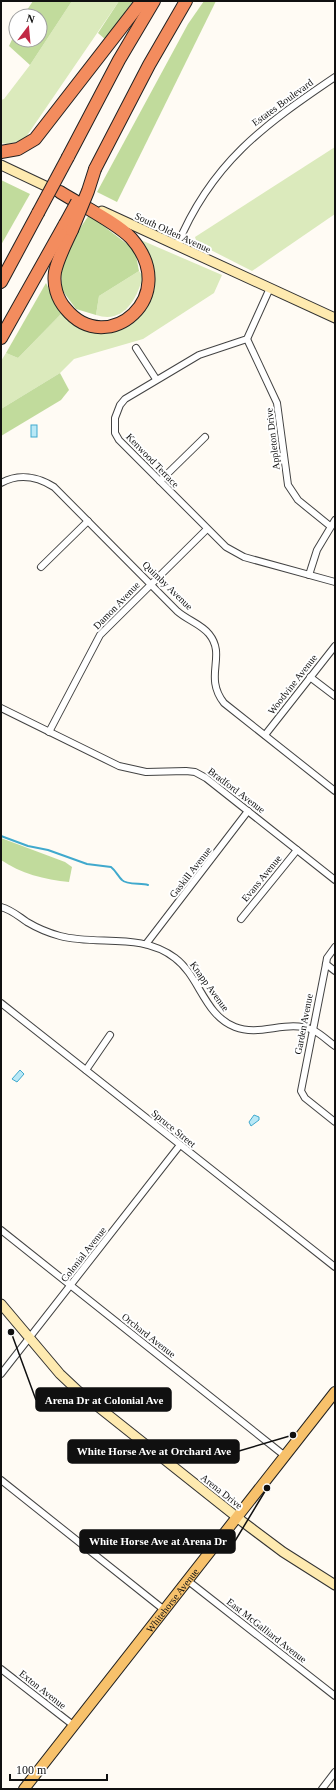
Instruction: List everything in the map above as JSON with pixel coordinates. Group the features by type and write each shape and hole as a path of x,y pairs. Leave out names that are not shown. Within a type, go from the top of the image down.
{"highway":[{"path":"1,152 18,149 35,139 142,1"},
{"path":"1,282 119,60 154,1"},
{"path":"1,338 68,227 95,169 149,65 186,1"},
{"path":"60,192 123,231 134,242 143,256 148,274 147,294 138,310 124,321 108,326 90,325 75,318 63,305 56,290 55,273 68,227"}],"main road":[{"name":"South Olden Avenue","path":"1,165 335,318"},
{"name":"Arena Drive","path":"1,1304 77,1390 236,1517 283,1552 335,1586"},
{"name":"Whitehorse Avenue","path":"24,1789 163,1609 334,1396"}],"street":[{"name":"Estates Boulevard","path":"177,246 196,208 216,177 235,154 268,124 335,77"},
{"path":"247,339 270,288"},
{"name":"Kenwood Terrace","path":"247,339 198,355 125,399 120,405 114,418 114,425 119,440 226,547 244,557 335,582"},
{"name":"Appleton Drive","path":"247,339 277,403 288,485 298,500 330,526"},
{"path":"136,348 156,379"},
{"path":"160,481 205,438"},
{"name":"Quimby Avenue","path":"1,483 15,478 25,477 41,480 54,487 151,583 178,612 209,634 216,646 214,682 219,697 224,703 335,791"},
{"path":"309,575 316,550 335,520"},
{"path":"41,567 88,521"},
{"name":"Damon Avenue","path":"49,732 100,635 207,528"},
{"name":"Woodvine Avenue","path":"265,735 335,646"},
{"path":"310,677 335,696"},
{"name":"Bradford Avenue","path":"1,708 119,766 146,772 195,772 206,778 335,880"},
{"name":"Gaskill Avenue","path":"146,944 248,812"},
{"name":"Evans Avenue","path":"241,919 297,850"},
{"name":"Knapp Avenue","path":"1,907 13,911 38,928 61,937 146,944 166,952 182,965 213,1011 236,1028 255,1031 287,1026 312,1030 335,1046"},
{"name":"Garden Avenue","path":"335,947 327,958 301,1091 305,1098 335,1122"},
{"path":"326,964 335,971"},
{"name":"Spruce Street","path":"1,1003 335,1267"},
{"path":"86,1070 110,1035"},
{"name":"Colonial Avenue","path":"1,1374 180,1145"},
{"name":"Orchard Avenue","path":"1,1230 286,1456"},
{"path":"1,1480 163,1609"},
{"name":"East McGalliard Avenue","path":"187,1580 335,1696"},
{"name":"Exton Avenue","path":"1,1669 73,1725"},
{"path":"322,1789 335,1772"}],"green space":[{"path":"33,1 72,1 48,38 48,8 28,8"},
{"path":"72,1 119,1 24,140 7,144 1,143 1,100 4,99 41,48 48,48 48,38"},
{"path":"119,1 133,1 106,40 98,33"},
{"path":"204,1 216,1 117,202 97,192 188,24"},
{"path":"11,48 41,48 30,65"},
{"path":"335,147 335,214 252,271 197,243 195,237"},
{"path":"1,180 30,194 1,245"},
{"path":"89,215 135,250 139,271 99,296 96,315 76,309 62,290 61,268 74,237"},
{"path":"141,240 222,275 214,293 143,339 74,359 60,373 1,409 1,361 6,353 18,358 61,314 84,327 112,330 131,325 151,300 155,273"},
{"path":"139,271 143,276 137,293 128,308 122,313 114,316 106,317 96,315 99,296"},
{"path":"46,283 61,314 18,358 6,353"},
{"path":"60,373 69,390 61,400 1,436 1,409"},
{"path":"1,838 65,862 72,867 69,882 51,880 33,875 8,865 1,860"}],"water":[{"path":"31,425 37,425 37,437 31,437"},
{"path":"20,1070 24,1074 17,1082 12,1079"},
{"path":"254,1115 259,1117 259,1120 251,1126 249,1122"}],"waterway":[{"path":"1,836 28,846 48,850 87,864 111,867 124,882 148,885"}],"place":[{"name":"Arena Dr at Colonial Ave","path":"11,1332"},
{"name":"White Horse Ave at Orchard Ave","path":"293,1435"},
{"name":"White Horse Ave at Arena Dr","path":"267,1488"}]}
